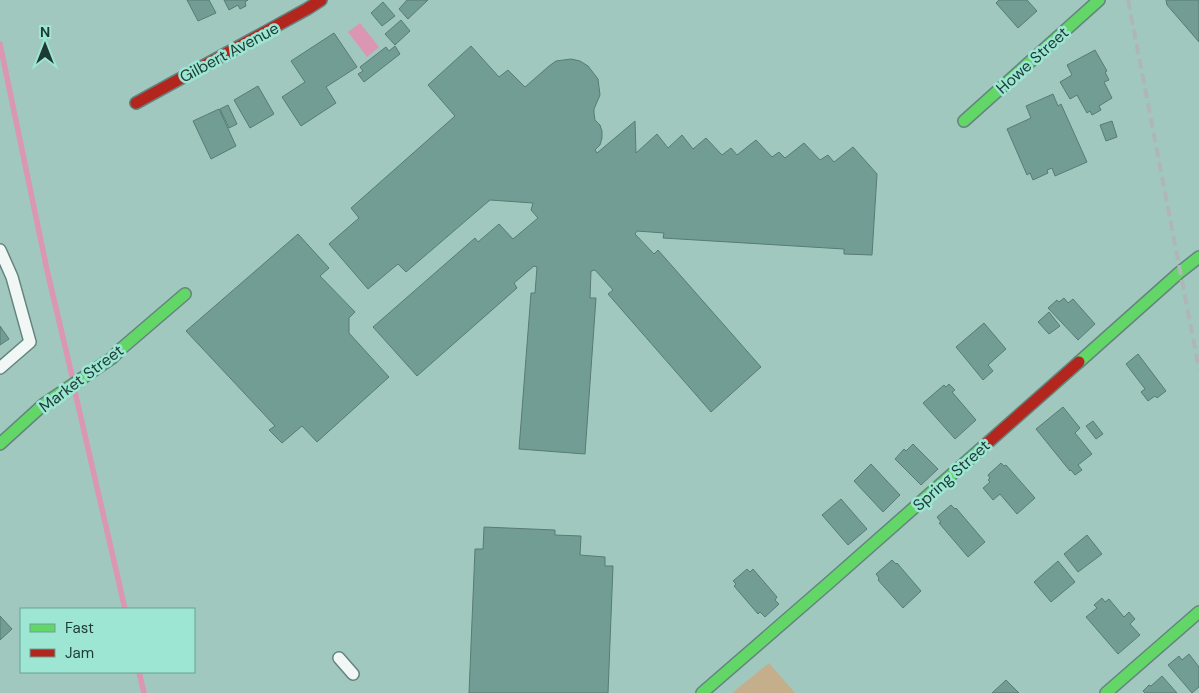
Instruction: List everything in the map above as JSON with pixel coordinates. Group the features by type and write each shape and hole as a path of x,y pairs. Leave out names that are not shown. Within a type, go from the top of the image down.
{"street":[{"name":"Gilbert Avenue","path":"136,102 307,10 320,0"},
{"name":"Howe Street","path":"964,121 1099,0"},
{"name":"Spring Street","path":"702,693 1199,257"},
{"name":"Market Street","path":"0,444 44,404 112,358 185,294"},
{"path":"1106,693 1199,612"}],"lane":[{"path":"0,250 12,277 30,342 0,368"},
{"path":"339,658 353,674"}],"shaded area":[{"path":"360,23 379,47 367,57 348,32"},
{"path":"769,663 795,693 732,693"}],"building":[{"path":"187,0 209,0 216,13 198,21"},
{"path":"224,0 248,0 245,2 246,6 240,9 238,5 229,10"},
{"path":"407,0 428,0 408,19 399,9"},
{"path":"999,0 1027,0 1037,11 1018,28 996,3"},
{"path":"1166,0 1199,0 1199,42 1167,5"},
{"path":"383,2 395,16 382,26 371,13"},
{"path":"401,20 410,31 395,45 385,34"},
{"path":"334,33 357,67 326,87 336,103 301,126 282,97 305,82 291,61"},
{"path":"395,46 400,54 364,82 358,74 363,71 360,67 386,47 389,51"},
{"path":"471,46 499,77 508,70 525,87 556,61 571,59 580,61 588,66 598,79 600,95 594,109 595,120 600,125 602,131 600,145 595,150 597,153 635,121 636,153 657,134 668,148 682,135 693,149 706,138 722,155 731,148 737,155 756,140 772,157 779,152 785,158 804,143 820,160 828,155 834,162 853,147 877,174 872,255 844,254 844,249 663,238 664,233 637,231 635,234 654,254 658,250 761,367 711,412 608,294 613,290 595,270 591,271 590,298 596,298 585,454 519,449 531,293 535,293 537,267 534,266 514,283 517,288 417,376 373,327 475,238 478,242 499,224 513,239 538,218 531,210 533,203 490,200 406,272 398,264 368,289 329,244 359,218 351,208 455,116 428,85"},
{"path":"1095,50 1107,71 1105,72 1109,80 1104,82 1112,98 1099,106 1101,110 1092,115 1090,111 1087,113 1077,95 1070,99 1060,82 1072,75 1067,65"},
{"path":"258,86 274,114 250,128 234,100"},
{"path":"1053,94 1058,106 1061,104 1087,162 1055,176 1052,168 1047,170 1048,173 1033,180 1030,173 1027,175 1007,129 1031,118 1026,106"},
{"path":"228,105 237,124 229,128 220,109"},
{"path":"219,109 236,146 211,159 193,121"},
{"path":"1112,121 1117,137 1106,141 1100,125"},
{"path":"298,234 329,268 320,276 355,312 349,318 349,333 389,377 317,442 302,426 282,443 269,430 275,426 186,331"},
{"path":"1064,298 1068,303 1073,299 1095,324 1078,340 1048,308 1057,300 1059,302"},
{"path":"1049,312 1060,326 1049,334 1038,322"},
{"path":"984,323 1006,349 988,365 993,371 983,380 956,347"},
{"path":"0,326 9,339 0,345"},
{"path":"1138,354 1166,391 1157,398 1155,396 1148,401 1141,392 1145,389 1126,364"},
{"path":"949,384 955,390 952,392 976,420 955,439 923,403 944,385 946,387"},
{"path":"1063,407 1080,428 1075,433 1092,454 1078,465 1082,470 1075,475 1036,429"},
{"path":"1093,421 1103,434 1096,439 1086,426"},
{"path":"913,444 938,469 921,485 895,459 904,449 906,451"},
{"path":"1001,463 1004,466 1006,465 1035,498 1017,514 1000,494 993,500 983,488 990,482 988,475"},
{"path":"871,464 900,495 883,512 854,481"},
{"path":"841,499 867,529 848,545 822,515"},
{"path":"951,505 956,508 985,542 968,557 939,523 941,522 937,517"},
{"path":"484,527 555,530 555,535 581,536 580,555 605,557 605,566 613,566 608,693 469,693 475,549 483,549"},
{"path":"1087,535 1102,554 1078,572 1064,554"},
{"path":"892,560 897,563 921,591 903,608 878,580 879,578 876,574"},
{"path":"1058,561 1075,582 1051,602 1034,582"},
{"path":"747,569 750,572 753,569 777,597 775,600 779,604 765,617 760,612 758,614 734,586 736,584 733,581"},
{"path":"1102,598 1105,602 1109,599 1124,617 1129,612 1135,619 1130,624 1140,635 1118,654 1086,617 1097,608 1094,605"},
{"path":"0,616 12,629 0,640"},
{"path":"1189,654 1199,667 1199,687 1192,693 1168,665 1179,656 1182,660"},
{"path":"1162,676 1177,693 1145,693 1143,691 1149,685 1151,686"},
{"path":"1006,680 1019,693 992,693"}],"waterway":[{"path":"0,44 47,270 72,376"},
{"path":"75,392 125,608"},
{"path":"139,673 144,693"}],"railway":[{"path":"1128,0 1199,369"}],"traffic: fast":[{"path":"964,121 1099,0"},
{"path":"1079,362 1199,257"},
{"path":"0,444 44,404 112,358 185,294"},
{"path":"702,693 984,446"},
{"path":"1106,693 1199,612"}],"traffic: jam":[{"path":"136,103 321,0"},
{"path":"984,446 1079,362"}]}
